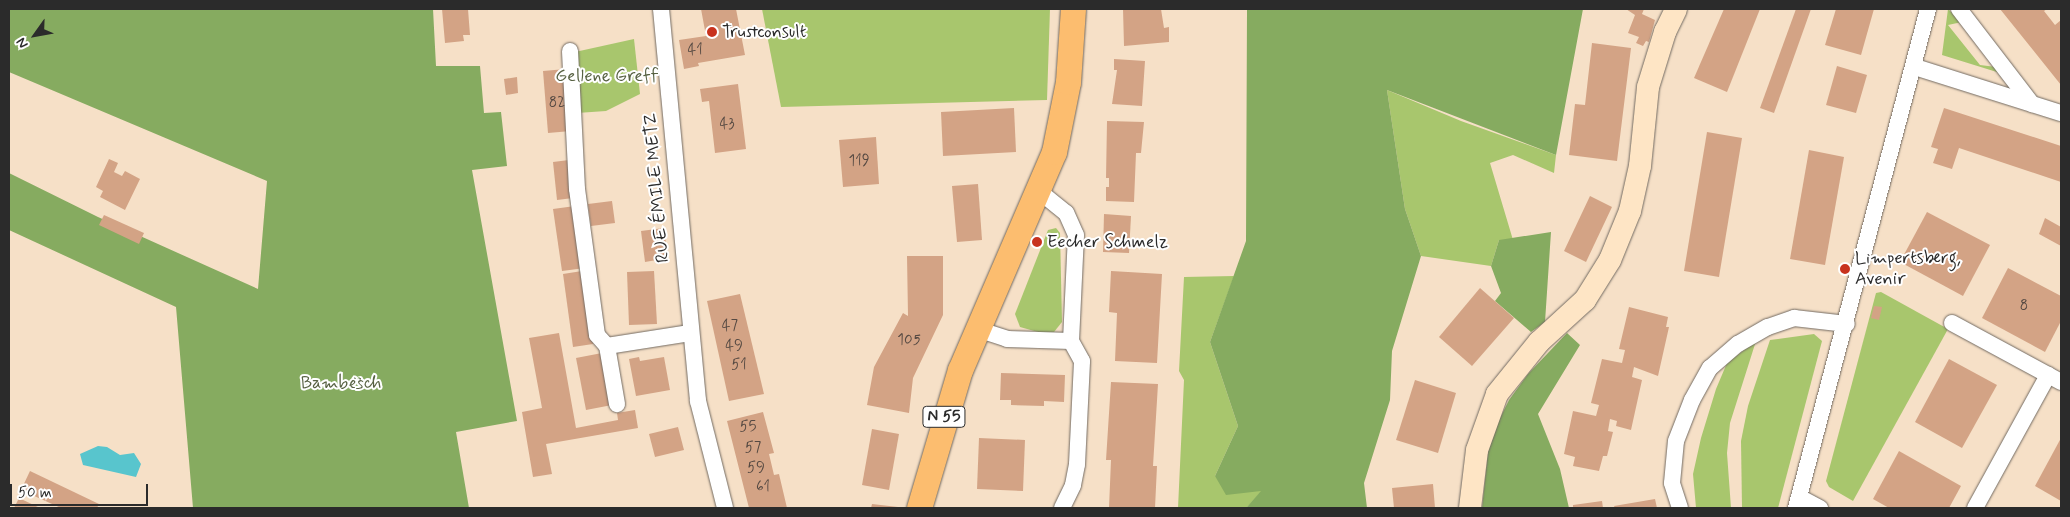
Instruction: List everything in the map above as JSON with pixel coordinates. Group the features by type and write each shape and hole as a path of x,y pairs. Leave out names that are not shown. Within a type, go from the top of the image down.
{"main road":[{"name":"N 55","path":"919,508 942,425 978,329 1039,192 1054,152 1064,107 1073,9"},
{"path":"1470,508 1477,450 1497,394 1539,342 1585,300 1610,260 1630,211 1640,166 1648,87 1665,32 1676,9"}],"street":[{"name":"RUE ÉMILE METZ","path":"661,9 690,333 698,401 725,508"},
{"path":"1820,508 1797,503 1915,68 1928,9"},
{"path":"1959,9 2032,104"},
{"path":"570,51 577,189 597,335 607,346 617,404"},
{"path":"1915,68 2061,113"},
{"path":"1039,192 1066,213 1076,235 1071,342 1082,362 1077,464 1073,485 1062,508"},
{"path":"1680,508 1672,483 1676,441 1692,400 1710,368 1738,344 1768,327 1794,318 1847,324"},
{"path":"1952,323 2054,379 1975,508"},
{"path":"978,329 1007,339 1071,342"},
{"path":"607,346 690,333"}],"green space":[{"name":"Bambësch","path":"9,9 433,9 436,66 480,66 484,113 501,112 507,166 472,170 517,421 456,432 469,508 193,508 176,307 9,230 9,173 98,217 258,289 267,181 9,72"},
{"path":"762,9 1050,9 1047,100 781,107"},
{"path":"1247,9 1583,9 1556,155 1387,90 1405,209 1421,256 1392,351 1390,400 1364,483 1367,508 1246,508 1261,491 1226,495 1215,476 1238,426 1210,342 1246,241"},
{"path":"1948,9 1962,22 1948,25 1980,65 1996,67 2000,73 1942,55"},
{"name":"Gellene Greff","path":"634,39 640,94 606,111 577,113 575,52"},
{"path":"1387,90 1461,121 1556,155 1554,173 1513,155 1490,163 1513,240 1499,240 1491,266 1421,256 1405,209"},
{"path":"1056,228 1060,233 1062,322 1054,332 1045,334 1020,327 1015,314 1048,230"},
{"path":"1551,232 1545,322 1531,332 1495,301 1501,293 1491,266 1499,240"},
{"path":"1234,276 1210,342 1238,426 1215,476 1262,491 1246,508 1178,508 1184,380 1179,371 1184,277"},
{"path":"1881,292 1948,329 1853,501 1829,487 1826,481 1876,293"},
{"path":"1567,333 1580,345 1538,414 1560,469 1569,508 1482,508 1488,451 1496,426 1509,400 1528,374"},
{"path":"1814,334 1822,341 1778,508 1742,508 1741,441 1748,406 1770,340"},
{"path":"1756,341 1730,423 1727,453 1731,508 1696,508 1693,474 1701,438 1716,389 1727,363"}],"water":[{"path":"98,446 107,447 120,455 134,453 141,464 136,477 83,465 80,454"}],"building":[{"path":"442,9 468,9 470,35 463,35 464,41 445,43"},
{"path":"701,9 736,9 745,55 698,63 699,66 684,69 679,40 706,36"},
{"path":"1123,9 1161,9 1164,28 1169,27 1169,42 1124,46"},
{"path":"1626,9 1644,9 1642,14 1655,20 1649,42 1646,41 1643,46 1636,43 1639,37 1628,33 1635,15"},
{"path":"1724,9 1760,9 1727,92 1694,78"},
{"path":"1796,9 1811,9 1774,113 1760,108"},
{"path":"1836,9 1874,9 1861,55 1825,45"},
{"path":"2000,9 2047,9 2044,11 2055,25 2061,20 2061,85"},
{"path":"1592,43 1631,48 1617,161 1569,155 1575,104 1585,105"},
{"path":"1114,59 1145,61 1142,106 1112,104 1117,70 1114,70"},
{"path":"1837,66 1867,75 1856,113 1826,105"},
{"path":"566,69 571,131 548,133 543,71"},
{"path":"517,77 518,93 506,95 504,79"},
{"path":"738,84 746,149 715,153 709,101 702,102 700,89"},
{"path":"1014,108 1016,152 943,156 941,112"},
{"path":"1944,108 2061,146 2061,182 1959,148 1952,169 1933,163 1938,149 1931,147"},
{"path":"1107,121 1144,122 1141,153 1136,153 1134,202 1106,201 1106,187 1109,187 1109,178 1106,178"},
{"path":"1707,132 1742,138 1719,277 1684,271"},
{"path":"876,137 879,184 843,187 839,140"},
{"path":"1809,150 1844,157 1825,265 1790,259"},
{"path":"109,159 118,163 114,172 122,176 125,171 140,179 125,210 100,197 103,191 96,187"},
{"path":"569,160 573,198 557,200 553,162"},
{"path":"978,184 982,240 957,242 952,186"},
{"path":"1590,196 1612,207 1586,262 1564,251"},
{"path":"612,201 615,223 591,226 588,204"},
{"path":"575,206 585,268 562,271 553,209"},
{"path":"1927,212 1990,245 1963,296 1900,262"},
{"path":"1104,214 1131,216 1129,253 1103,252"},
{"path":"104,215 144,233 139,244 99,225"},
{"path":"2045,218 2061,227 2061,246 2039,234"},
{"path":"664,228 668,258 645,262 641,231"},
{"path":"907,256 943,256 943,315 913,378 909,413 867,405 874,367 903,313 908,316"},
{"path":"2008,268 2061,296 2061,321 2045,352 1982,318"},
{"path":"582,271 593,344 573,347 563,274"},
{"path":"654,271 657,324 629,325 627,272"},
{"path":"1111,271 1162,274 1157,363 1115,361 1117,313 1109,312"},
{"path":"1480,288 1514,318 1472,366 1439,337"},
{"path":"740,294 764,394 729,401 707,301"},
{"path":"1874,306 1882,307 1879,320 1871,318"},
{"path":"1629,307 1668,317 1666,327 1669,327 1658,376 1634,367 1632,377 1642,380 1631,430 1616,426 1617,421 1610,419 1608,431 1613,432 1607,456 1603,456 1599,471 1573,466 1575,457 1564,454 1573,411 1596,416 1599,405 1591,403 1602,359 1622,363 1625,350 1619,349"},
{"path":"559,333 576,428 618,420 617,413 635,410 638,428 546,444 552,474 533,477 522,412 542,408 529,338"},
{"path":"602,353 612,405 586,410 576,358"},
{"path":"639,357 640,361 664,357 670,390 636,396 629,359"},
{"path":"1949,359 1997,385 1962,448 1915,422"},
{"path":"1001,373 1065,375 1064,402 1044,401 1044,406 1011,405 1011,400 1000,400"},
{"path":"1415,380 1456,393 1438,453 1396,440"},
{"path":"1111,382 1158,384 1153,466 1157,466 1155,508 1109,508 1111,460 1106,460"},
{"path":"763,412 774,453 769,454 774,475 779,474 787,508 749,508 727,421"},
{"path":"678,427 684,450 655,457 649,434"},
{"path":"872,429 899,434 889,490 862,485"},
{"path":"979,438 1025,440 1023,491 977,489"},
{"path":"2061,438 2061,501 2035,486"},
{"path":"1899,451 1961,486 1949,508 1889,508 1873,499"},
{"path":"30,471 99,504 97,508 61,508 21,490"},
{"path":"1433,484 1435,508 1394,508 1392,488"},
{"path":"19,498 40,508 14,508"},
{"path":"1655,499 1657,508 1615,508 1614,506"},
{"path":"1602,501 1603,508 1573,508 1573,505"},
{"path":"872,504 898,507 898,508 871,508"}],"place":[{"name":"Trustconsult","path":"712,32"},
{"name":"Eecher Schmelz","path":"1037,242"},
{"name":"Limpertsberg, Avenir","path":"1845,269"}]}
